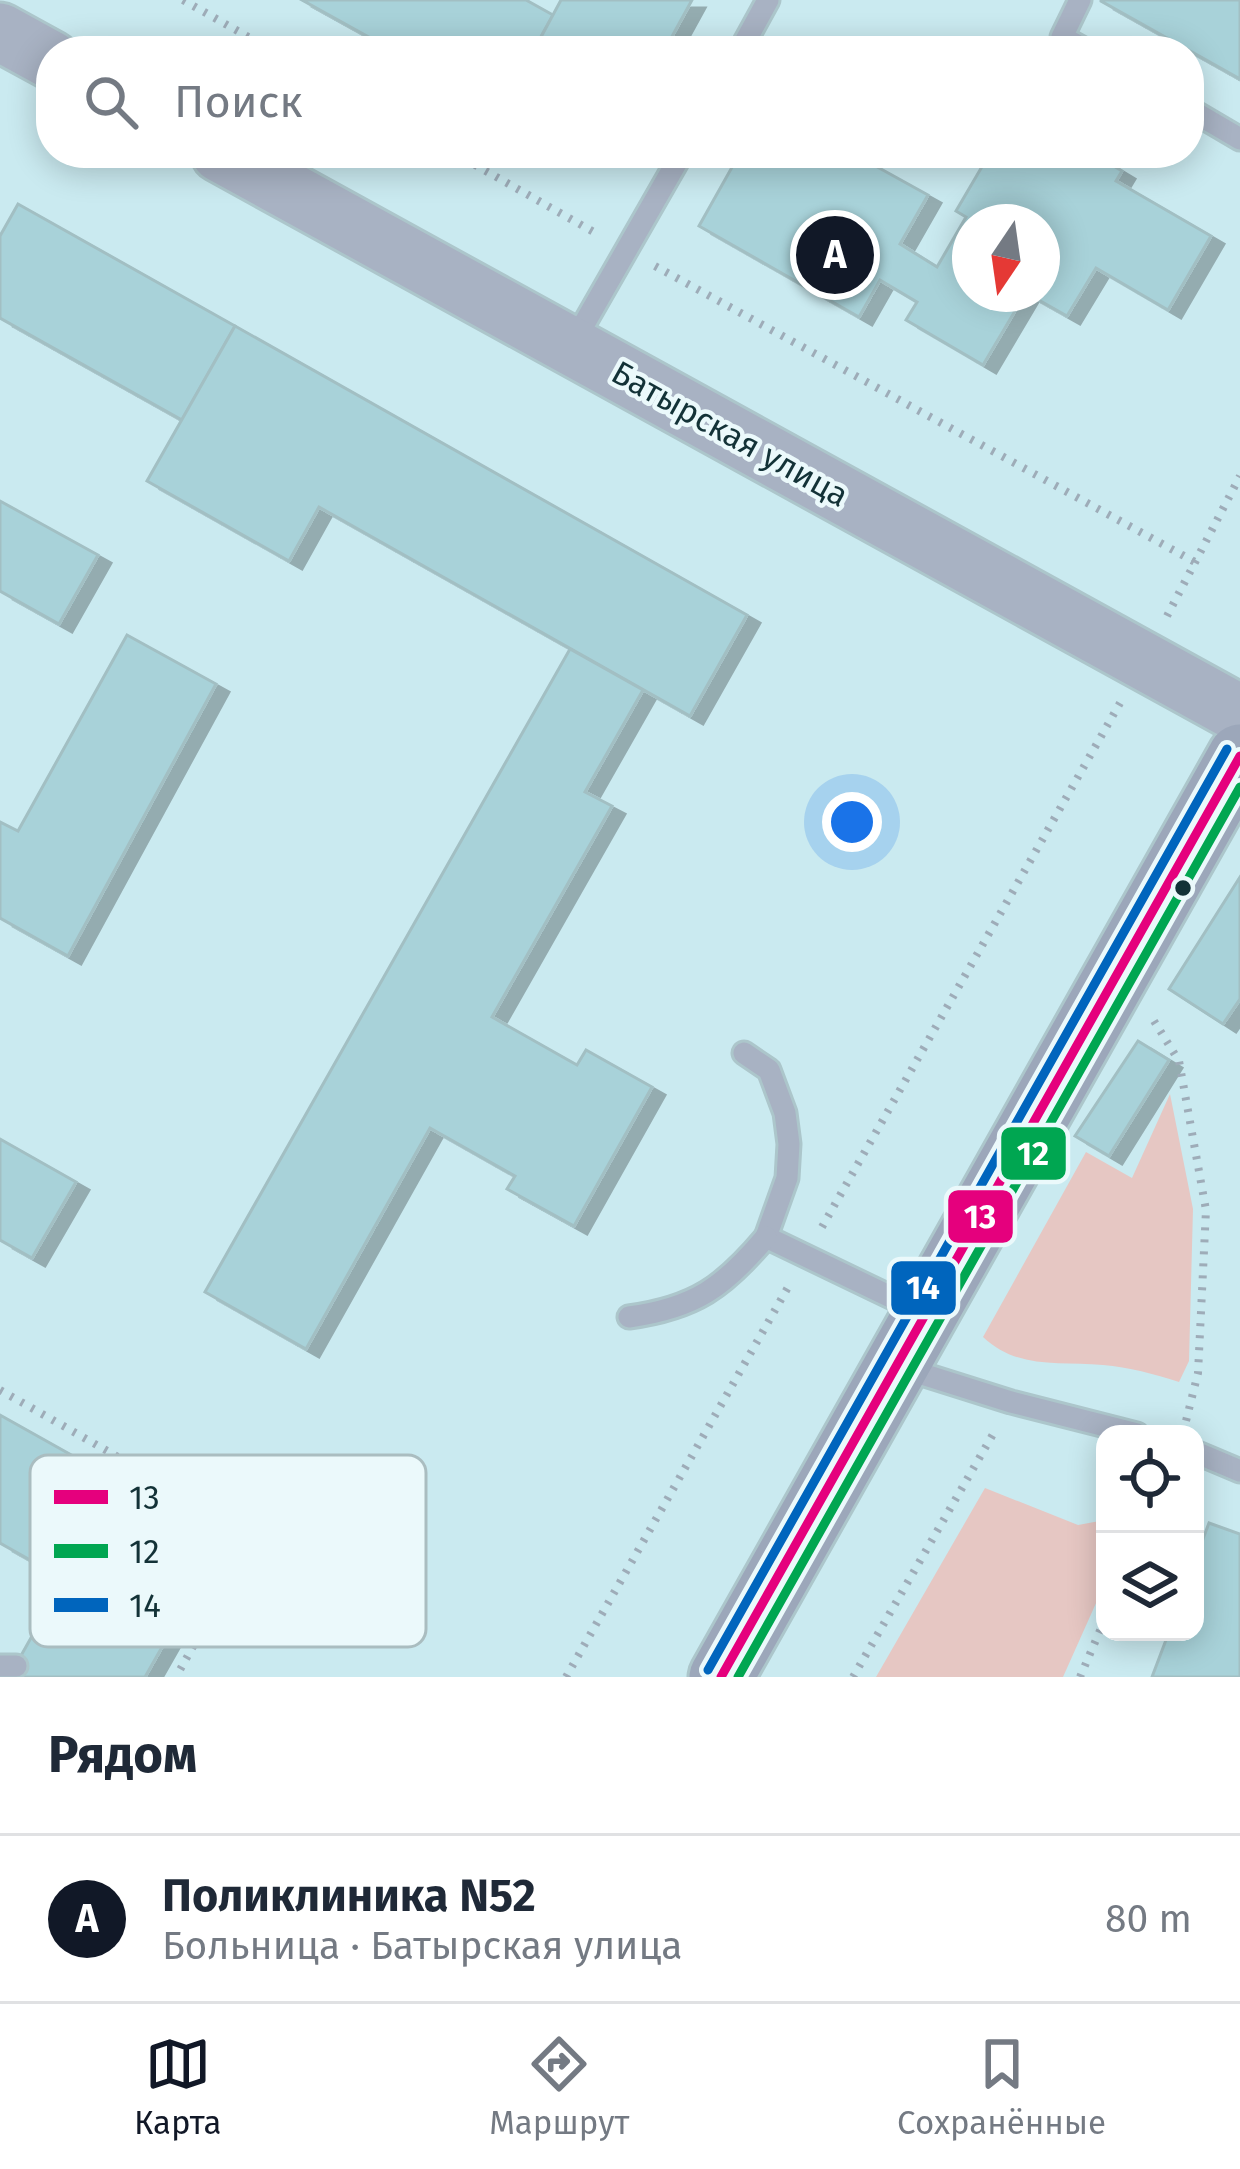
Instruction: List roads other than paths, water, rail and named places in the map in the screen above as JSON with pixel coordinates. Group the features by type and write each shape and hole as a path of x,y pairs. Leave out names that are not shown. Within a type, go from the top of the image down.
{"main road":[{"path":"721,1677 1240,756"}],"street":[{"path":"0,32 36,52"},
{"name":"Батырская улица","path":"247,168 1240,714"}],"lane":[{"path":"748,36 768,0"},
{"path":"1062,36 1080,0"},
{"path":"1204,119 1240,139"},
{"path":"571,346 673,168"},
{"path":"629,1317 688,1303 715,1291 766,1237 787,1178 789,1144 785,1113 769,1070 744,1053"},
{"path":"766,1237 805,1257 911,1340 1011,1402 1102,1425"},
{"path":"1204,1456 1240,1471"}],"place":[{"name":"Поликлиника N52","path":"835,255"}]}
